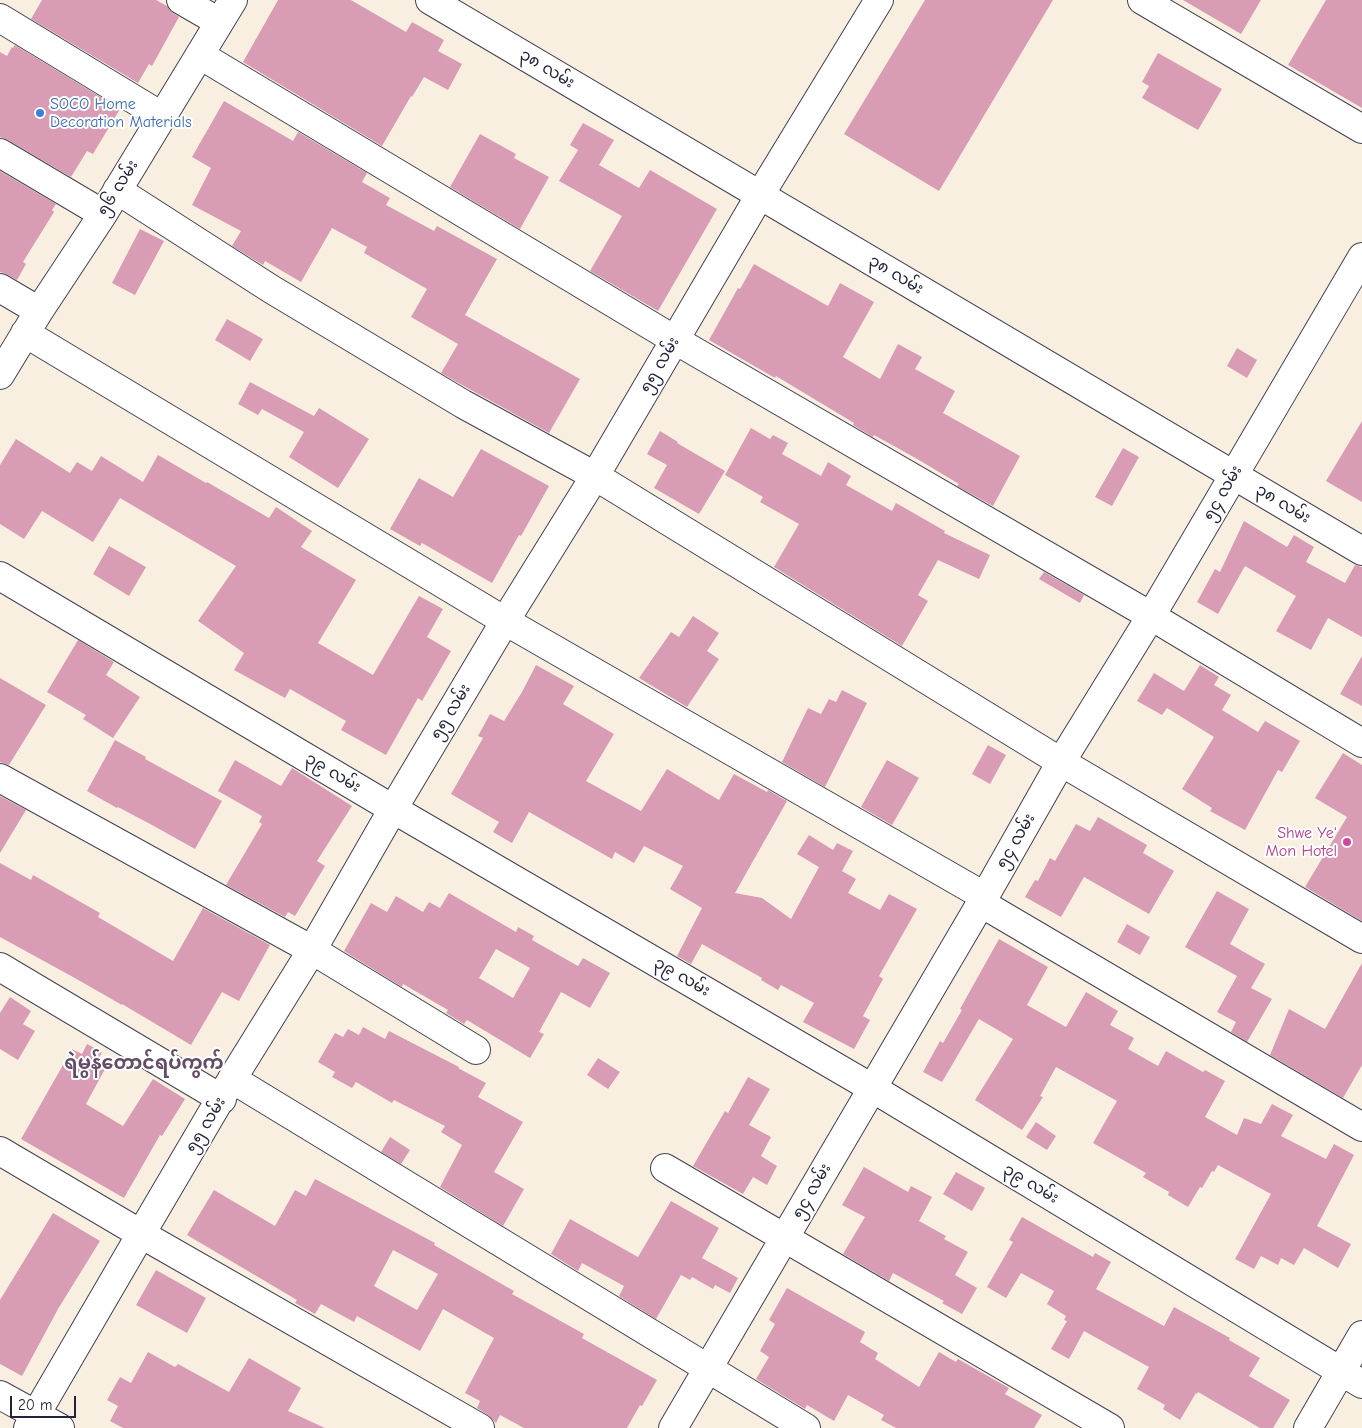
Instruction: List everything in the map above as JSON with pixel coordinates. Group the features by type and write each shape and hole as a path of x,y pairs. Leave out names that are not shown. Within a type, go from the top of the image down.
{"street":[{"path":"181,0 226,11"},
{"name":"၃၈ လမ်း","path":"430,0 1362,551"},
{"name":"၅၅ လမ်း","path":"32,1422 227,1089 312,950 393,809 505,621 595,476 760,195 879,0"},
{"path":"1142,0 1362,129"},
{"name":"၅၆ လမ်း","path":"0,375 32,322 103,214 226,11"},
{"path":"0,18 163,117"},
{"path":"200,55 675,340 1151,616 1362,743"},
{"path":"0,153 103,214"},
{"path":"117,190 271,289 438,389 595,476 1061,762 1362,939"},
{"name":"၅၄ လမ်း","path":"673,1428 983,899 1061,762 1151,616 1362,257"},
{"path":"0,288 32,322 505,621 983,899 1362,1127"},
{"name":"၃၉ လမ်း","path":"0,576 393,809 872,1088 1351,1377"},
{"path":"0,778 312,950 476,1050"},
{"path":"0,967 227,1089 806,1428"},
{"path":"0,1151 480,1428"},
{"path":"665,1168 1110,1428"},
{"path":"1308,1428 1351,1377 1362,1335"},
{"path":"0,1395 32,1422 60,1428"}],"building":[{"path":"42,0 156,0 167,6 179,17 152,66 149,64 138,83 31,19"},
{"path":"278,0 351,0 406,32 412,22 444,40 438,51 462,64 448,90 424,77 382,146 243,62"},
{"path":"925,0 1053,0 939,191 844,134"},
{"path":"1183,0 1261,0 1241,34"},
{"path":"1326,0 1362,0 1362,108 1288,65"},
{"path":"15,45 120,109 93,154 87,151 71,177 0,137 0,52 7,56"},
{"path":"1158,53 1222,89 1198,130 1142,98 1149,86 1142,82"},
{"path":"224,101 293,141 298,132 367,173 362,182 390,198 386,205 434,231 437,226 497,259 465,315 580,379 549,433 441,373 458,344 411,317 427,289 364,253 367,247 332,228 301,282 265,261 263,265 232,246 241,231 192,205 211,168 192,157"},
{"path":"583,123 614,140 599,165 639,188 650,170 717,209 658,311 590,271 622,216 559,181 578,150 570,145"},
{"path":"480,134 516,154 514,158 549,177 520,229 450,187"},
{"path":"0,171 56,204 52,210 54,212 23,262 26,264 17,280 0,272"},
{"path":"140,229 164,241 135,295 112,283"},
{"path":"754,264 828,306 840,283 874,302 843,357 880,379 898,344 922,357 915,369 955,391 943,413 1020,456 993,506 957,486 959,484 919,460 874,435 873,437 853,425 854,423 776,376 775,378 709,340 738,288 740,289"},
{"path":"227,319 263,339 250,361 215,340"},
{"path":"1237,348 1257,360 1247,378 1227,366"},
{"path":"250,382 314,416 319,408 369,439 338,488 289,457 304,432 262,409 258,415 238,404"},
{"path":"1362,421 1362,502 1326,481"},
{"path":"751,428 770,439 773,435 788,443 782,454 821,476 828,462 851,476 846,485 892,511 896,503 945,531 944,533 990,555 979,579 938,560 918,595 928,601 902,646 774,567 799,524 760,502 763,497 725,475"},
{"path":"660,431 725,471 699,514 654,488 667,465 647,454"},
{"path":"16,439 70,473 77,462 92,471 101,456 143,482 158,455 269,518 276,507 312,531 301,547 356,580 318,643 373,675 419,596 443,609 427,637 451,651 422,701 418,698 386,755 341,730 346,721 290,689 285,698 234,670 244,653 198,621 236,566 120,498 93,542 42,511 24,539 0,524 0,465"},
{"path":"1123,448 1139,457 1112,506 1095,497"},
{"path":"481,449 549,486 492,583 422,543 420,546 390,529 419,478 453,497"},
{"path":"1244,521 1287,547 1294,535 1314,547 1306,562 1345,583 1355,565 1362,567 1362,637 1328,618 1311,650 1276,631 1296,596 1245,566 1218,614 1197,602 1215,569 1220,572"},
{"path":"109,546 146,567 129,596 93,574"},
{"path":"1044,572 1084,595 1080,603 1039,579"},
{"path":"693,616 719,633 707,651 719,659 687,707 639,678 671,632 679,637"},
{"path":"78,640 114,662 106,675 140,697 113,738 83,719 86,715 47,692"},
{"path":"1362,656 1362,706 1340,694"},
{"path":"536,665 574,686 563,704 614,734 586,781 641,811 667,769 719,800 734,774 787,801 735,893 762,898 791,919 819,867 797,854 809,835 833,850 837,843 853,851 842,871 856,879 848,893 880,910 889,894 917,909 879,976 883,979 863,1016 870,1020 854,1049 803,1022 814,1003 781,985 778,990 761,980 762,978 702,944 691,964 677,956 702,908 670,889 683,866 644,846 634,863 615,852 612,859 529,812 512,843 493,832 499,822 451,794 483,738 478,736 490,714 504,721"},
{"path":"1200,665 1219,677 1214,685 1231,695 1222,710 1258,732 1265,721 1300,741 1282,772 1278,770 1245,830 1210,811 1212,808 1182,789 1214,737 1167,708 1162,715 1137,701 1154,673 1184,691"},
{"path":"0,678 46,705 9,765 0,762"},
{"path":"842,690 867,703 825,787 782,762 808,708 821,714 829,699 836,702"},
{"path":"115,740 146,757 145,759 222,801 195,849 87,791"},
{"path":"988,745 1006,755 990,784 972,774"},
{"name":"Shwe Ye' Mon Hotel","path":"1343,753 1362,765 1362,921 1305,887 1347,817 1315,798"},
{"path":"235,760 281,786 292,768 352,806 317,861 325,866 295,916 288,912 285,917 226,885 262,824 259,822 262,816 218,791"},
{"path":"887,760 919,778 892,825 861,807"},
{"path":"0,796 26,810 0,853"},
{"path":"1098,817 1147,845 1143,853 1174,871 1149,914 1084,877 1061,917 1025,897 1035,880 1038,881 1050,858 1055,861 1076,824 1090,831"},
{"path":"0,863 31,880 33,875 100,913 98,917 173,961 203,908 270,945 239,1001 222,992 191,1045 122,1004 0,937"},
{"path":"1217,891 1249,909 1230,944 1265,964 1251,988 1272,999 1247,1042 1231,1032 1236,1022 1217,1012 1237,976 1185,947"},
{"path":"449,893 516,932 518,927 534,936 532,940 578,966 583,958 610,973 590,1008 561,992 539,1032 544,1034 530,1058 467,1020 464,1024 446,1013 448,1010 403,984 402,987 344,951 371,903 387,912 396,896 423,912 429,902 440,908","holes":["496,949 530,968 513,998 479,978"]},
{"path":"1127,924 1150,937 1140,955 1117,942"},
{"path":"999,939 1048,967 1027,1005 1066,1027 1086,992 1118,1011 1110,1025 1134,1038 1128,1049 1158,1066 1166,1051 1203,1072 1205,1070 1225,1081 1205,1117 1237,1135 1244,1118 1261,1124 1272,1104 1293,1115 1281,1136 1326,1159 1334,1144 1354,1155 1317,1226 1351,1244 1338,1268 1304,1248 1294,1265 1281,1258 1278,1265 1261,1256 1254,1269 1235,1259 1271,1194 1218,1165 1202,1188 1200,1187 1188,1207 1168,1195 1169,1192 1143,1177 1146,1173 1093,1143 1117,1101 1056,1067 1040,1096 1043,1097 1022,1130 975,1100 1013,1039 979,1019 942,1082 923,1072 940,1041 943,1043 962,1010 960,1009"},
{"path":"1362,963 1362,1065 1343,1098 1270,1055 1289,1009 1325,1029"},
{"path":"10,997 31,1011 23,1024 35,1031 18,1060 0,1049 0,1013"},
{"path":"363,1027 385,1039 389,1031 486,1083 478,1097 523,1122 494,1172 524,1189 503,1226 440,1187 462,1145 441,1132 445,1126 394,1100 392,1103 356,1082 352,1088 332,1077 335,1072 318,1062 335,1033 343,1037 348,1029 359,1035"},
{"path":"87,1044 102,1052 96,1064 105,1069 86,1104 123,1126 153,1079 185,1099 162,1136 160,1135 124,1198 21,1139 72,1049 82,1054"},
{"path":"598,1058 620,1072 608,1089 587,1075"},
{"path":"748,1077 770,1089 749,1125 771,1137 761,1156 777,1166 767,1185 753,1177 743,1194 693,1166 725,1111 728,1113"},
{"path":"1036,1122 1056,1136 1047,1150 1026,1137"},
{"path":"390,1137 410,1150 401,1164 381,1152"},
{"path":"864,1167 908,1192 911,1186 932,1197 919,1221 946,1236 944,1239 968,1252 955,1275 977,1288 962,1314 942,1303 944,1301 893,1273 889,1281 843,1254 865,1217 842,1205"},
{"path":"956,1172 985,1188 972,1211 943,1194"},
{"path":"315,1179 435,1243 434,1245 514,1291 512,1294 584,1334 582,1338 657,1380 627,1428 524,1428 500,1415 496,1423 477,1408 480,1401 465,1393 494,1338 443,1309 420,1351 357,1316 354,1322 321,1304 315,1314 295,1303 297,1300 187,1235 214,1190 275,1226 295,1190 306,1196","holes":["393,1250 438,1274 417,1310 374,1286"]},
{"path":"671,1201 719,1228 702,1258 738,1278 730,1293 715,1285 713,1289 692,1277 690,1280 681,1275 656,1319 619,1296 624,1286 582,1263 578,1271 551,1254 570,1219 638,1257"},
{"path":"53,1213 100,1241 58,1309 22,1376 0,1364 0,1300"},
{"path":"1022,1217 1093,1257 1095,1253 1111,1262 1096,1289 1164,1326 1174,1307 1230,1338 1229,1340 1260,1358 1249,1376 1290,1400 1273,1428 1260,1428 1198,1392 1180,1420 1163,1409 1165,1405 1137,1389 1149,1367 1084,1331 1069,1359 1051,1349 1067,1321 1064,1320 1066,1316 1047,1304 1054,1291 1021,1273 1006,1298 987,1287 1013,1242 1009,1240"},
{"path":"156,1270 206,1298 187,1333 136,1305"},
{"path":"787,1288 865,1332 860,1342 878,1353 875,1359 919,1387 939,1352 956,1362 958,1359 1009,1388 1005,1394 1042,1415 1034,1428 896,1428 881,1420 884,1415 848,1395 834,1421 807,1405 805,1409 756,1379 769,1357 760,1351 775,1324 769,1320"},
{"path":"148,1352 175,1367 178,1364 229,1392 249,1358 301,1388 288,1411 325,1428 123,1428 110,1421 118,1406 107,1400 120,1377 131,1383"}],"place":[{"name":"SOCO Home Decoration Materials","path":"40,113"},
{"name":"Shwe Ye' Mon Hotel","path":"1347,842"}],"district":[{"name":"ရဲမွန်တောင်ရပ်ကွက်","path":"144,1064"}]}
